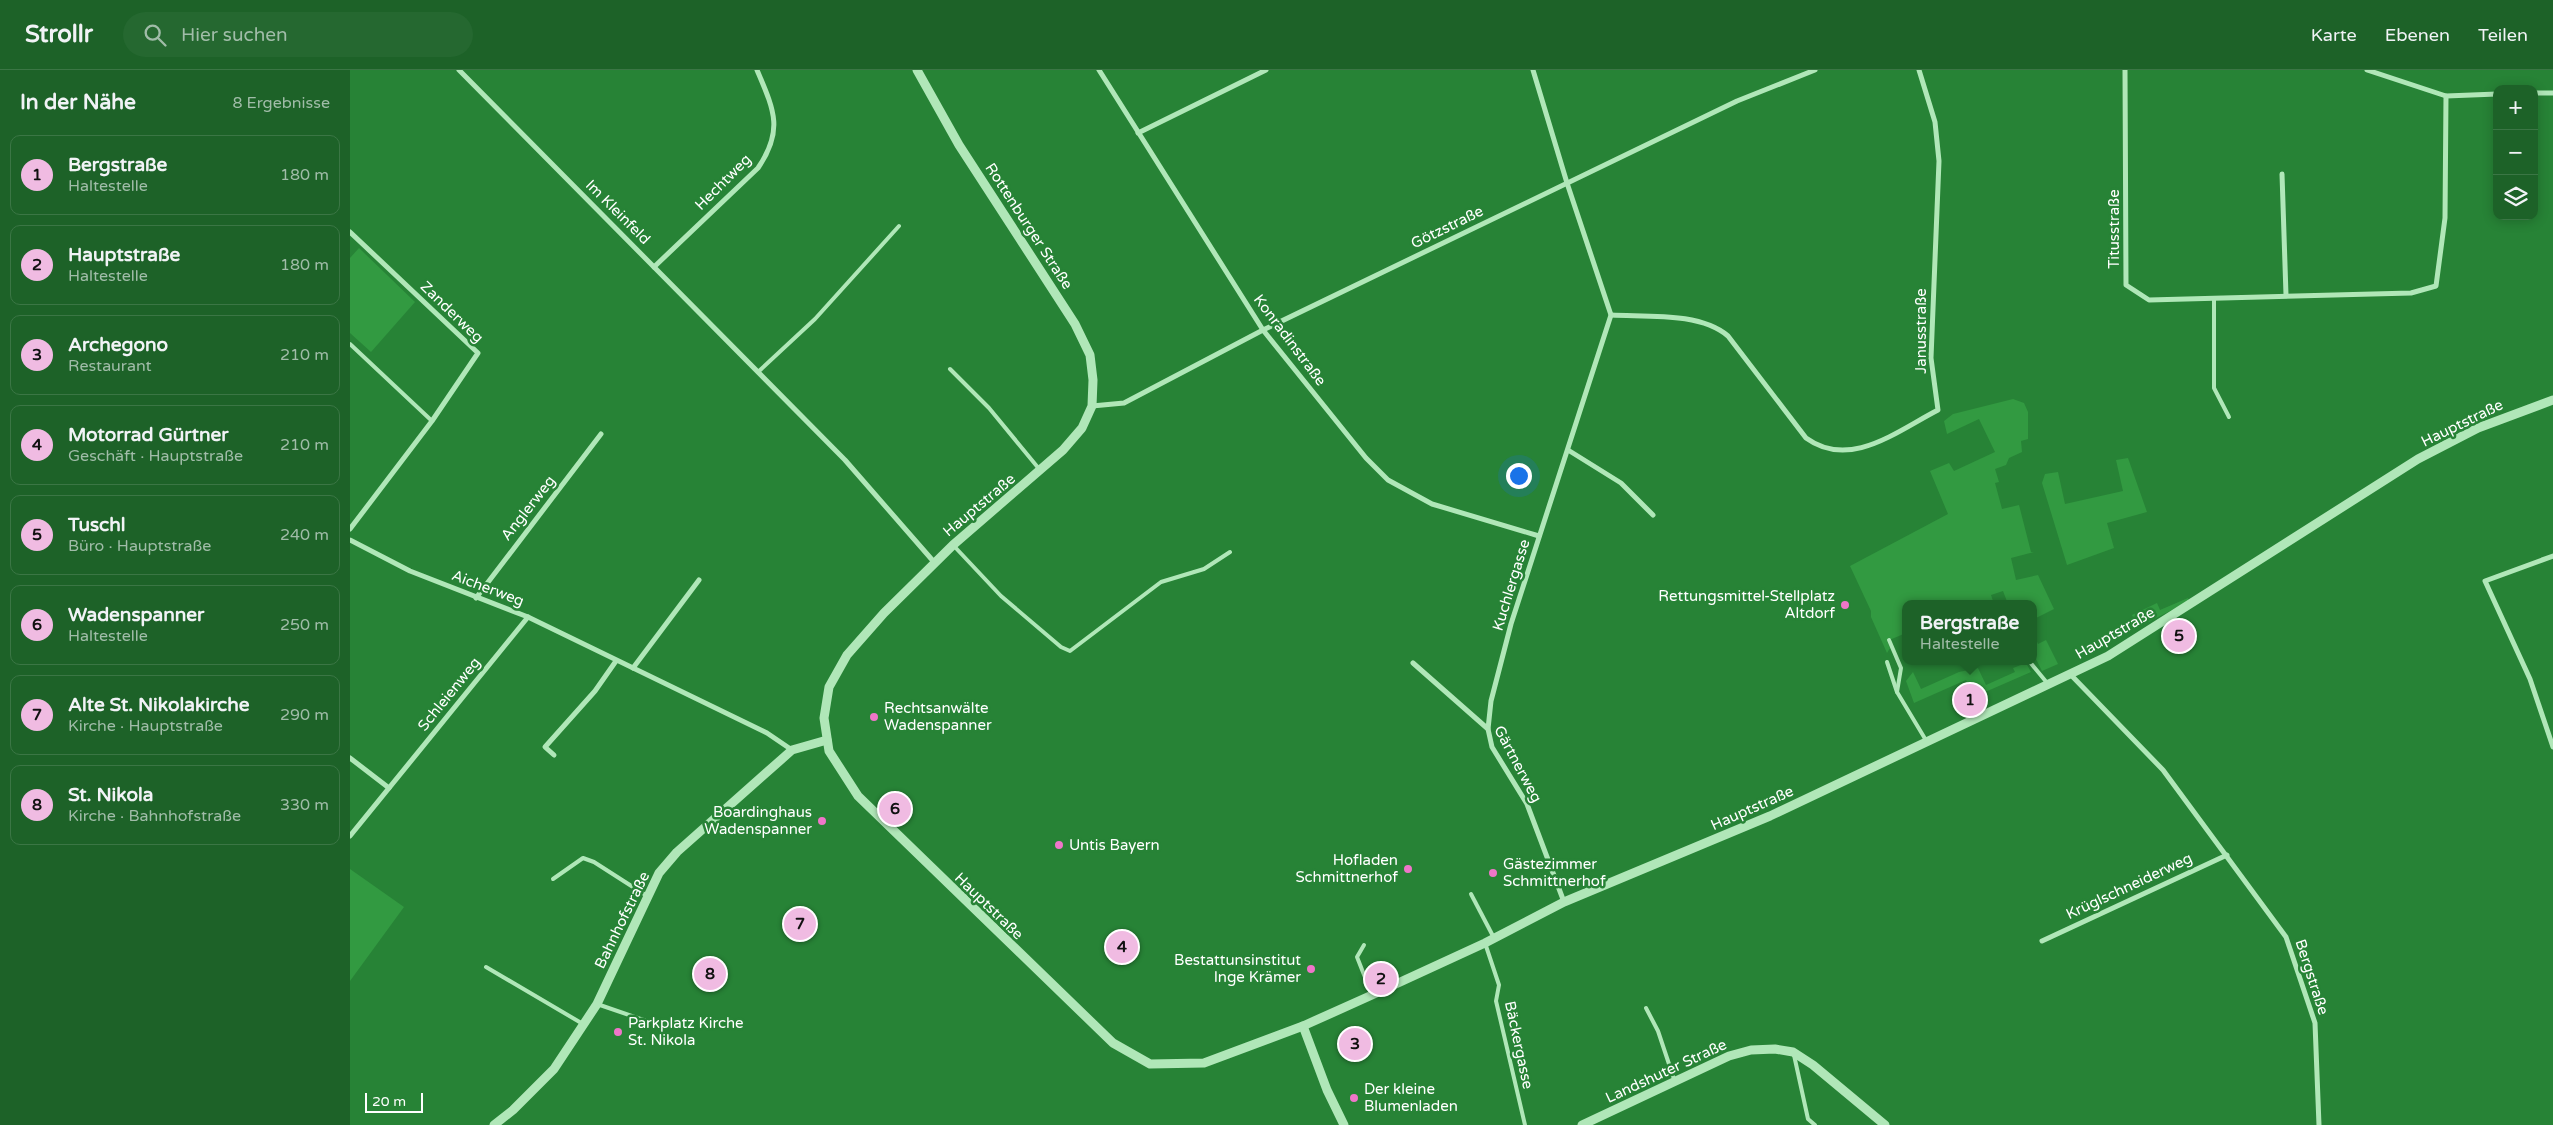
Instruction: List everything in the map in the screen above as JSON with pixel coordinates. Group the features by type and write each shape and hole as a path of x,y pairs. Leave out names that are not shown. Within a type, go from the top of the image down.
{"street":[{"name":"Im Kleinfeld","path":"459,70 845,460 934,562"},
{"name":"Hechtweg","path":"654,267 758,168 769,151 774,137 773,116 758,70"},
{"name":"Rottenburger Straße","path":"917,70 959,145 1075,324 1090,355 1093,380 1092,406"},
{"name":"Konradinstraße","path":"1099,70 1263,330 1366,458 1388,480 1432,504 1539,536"},
{"path":"1138,133 1266,70"},
{"path":"1533,70 1567,183 1611,315"},
{"name":"Götzstraße","path":"1092,406 1124,403 1263,330 1567,183 1738,101 1814,70"},
{"name":"Janusstraße","path":"1611,315 1693,320 1718,327 1728,336 1806,438 1817,446 1832,452 1849,452 1864,448 1938,410 1931,358 1939,161 1935,122 1919,70"},
{"name":"Titusstraße","path":"2125,70 2126,285 2149,300 2214,300 2286,295 2411,293 2436,286 2445,218 2446,96"},
{"path":"2367,70 2446,96 2493,94"},
{"path":"2538,93 2553,93"},
{"path":"2282,174 2286,295"},
{"name":"Zanderweg","path":"350,232 478,353 432,421 350,529"},
{"name":"Kuchlergasse","path":"1488,729 1493,691 1539,536 1611,315"},
{"name":"Hauptstraße","path":"1092,406 1082,428 1063,450 934,562 847,655 829,687 825,704 827,740 830,751 858,796 1113,1043 1150,1064 1204,1063 1303,1026 1484,943 1564,902 1770,816 1927,742 2108,656 2418,459 2478,428 2553,400"},
{"name":"Anglerweg","path":"476,598 601,434"},
{"path":"1568,450 1621,483 1653,515"},
{"name":"Aicherweg","path":"350,540 410,571 528,617 767,733 792,750"},
{"path":"2553,556 2485,581 2530,679 2553,747"},
{"path":"633,668 698,580"},
{"name":"Schleienweg","path":"350,836 528,617"},
{"path":"554,755 545,748 595,691 616,661"},
{"name":"Gärtnerweg","path":"1414,663 1488,729 1492,747 1527,804 1564,902"},
{"name":"Bergstraße","path":"2070,674 2163,770 2227,854 2286,937 2315,1023 2320,1125"},
{"name":"Bahnhofstraße","path":"494,1125 513,1110 554,1069 597,1004 659,873 677,852 792,750 827,740"},
{"path":"350,758 389,788"},
{"name":"Krüglschneiderweg","path":"2042,941 2227,854"},
{"path":"1303,1026 1327,1090 1344,1125"},
{"name":"Landshuter Straße","path":"1582,1125 1729,1056 1751,1050 1775,1049 1793,1052 1813,1065 1885,1125"}],"lane":[{"path":"758,372 815,319 899,226"},
{"path":"2214,300 2214,388 2229,417"},
{"path":"350,344 432,421"},
{"path":"950,369 990,408 1040,470"},
{"path":"952,545 1001,596 1061,647 1070,651 1160,582 1204,569 1230,552"},
{"path":"1889,640 1901,668 1898,692"},
{"path":"1887,662 1898,692 1927,742"},
{"path":"2032,665 2048,684"},
{"path":"552,879 583,858 594,862 648,897"},
{"path":"1471,894 1494,938"},
{"name":"Bäckergasse","path":"1484,943 1499,985 1496,1001 1525,1125"},
{"path":"1364,945 1357,957 1372,995"},
{"path":"486,967 583,1024"},
{"path":"597,1004 664,1027"},
{"path":"1646,1008 1658,1031 1675,1082"},
{"path":"1793,1052 1808,1119 1815,1125"}],"green space":[{"path":"359,248 415,302 371,352 350,333 350,258"},
{"path":"2013,399 2024,403 2028,412 2028,439 2021,441 2022,452 2009,458 2006,465 1995,469 1999,482 1995,483 2002,509 2019,505 2031,552 2034,552 2011,558 2016,580 2038,575 2054,609 2037,618 2037,600 2006,600 2003,591 1991,595 1993,600 1902,600 1902,635 1887,641 1890,648 1887,653 1871,617 1871,611 1850,566 1948,514 1930,471 1949,463 1954,471 1995,452 1979,419 1947,434 1944,421 1953,414"},
{"path":"2128,458 2147,512 2107,523 2114,548 2067,565 2042,483 2045,474 2058,472 2065,504 2123,491 2116,460"},
{"path":"2188,598 2189,601 2138,627 2132,615 2157,603 2160,610"},
{"path":"2046,640 2058,664 2042,671 2037,661 2037,642 2038,644"},
{"path":"2027,665 2031,672 1976,696 1966,680 1914,703 1906,681 1913,672 1921,689 1959,672 1978,668 1986,685 2015,672 2013,668"},
{"path":"350,869 404,907 350,981"}],"place":[{"name":"Rettungsmittel-Stellplatz Altdorf","path":"1845,605"},
{"name":"Tuschl","path":"2179,636"},
{"name":"Bergstraße","path":"1970,700"},
{"name":"Rechtsanwälte Wadenspanner","path":"874,717"},
{"name":"Wadenspanner","path":"895,809"},
{"name":"Boardinghaus Wadenspanner","path":"822,821"},
{"name":"Untis Bayern","path":"1059,845"},
{"name":"Hofladen Schmittnerhof","path":"1408,869"},
{"name":"Gästezimmer Schmittnerhof","path":"1493,873"},
{"name":"Alte St. Nikolakirche","path":"800,924"},
{"name":"Motorrad Gürtner","path":"1122,947"},
{"name":"Bestattunsinstitut Inge Krämer","path":"1311,969"},
{"name":"St. Nikola","path":"710,974"},
{"name":"Hauptstraße","path":"1381,979"},
{"name":"Parkplatz Kirche St. Nikola","path":"618,1032"},
{"name":"Archegono","path":"1355,1044"},
{"name":"Der kleine Blumenladen","path":"1354,1098"}]}
